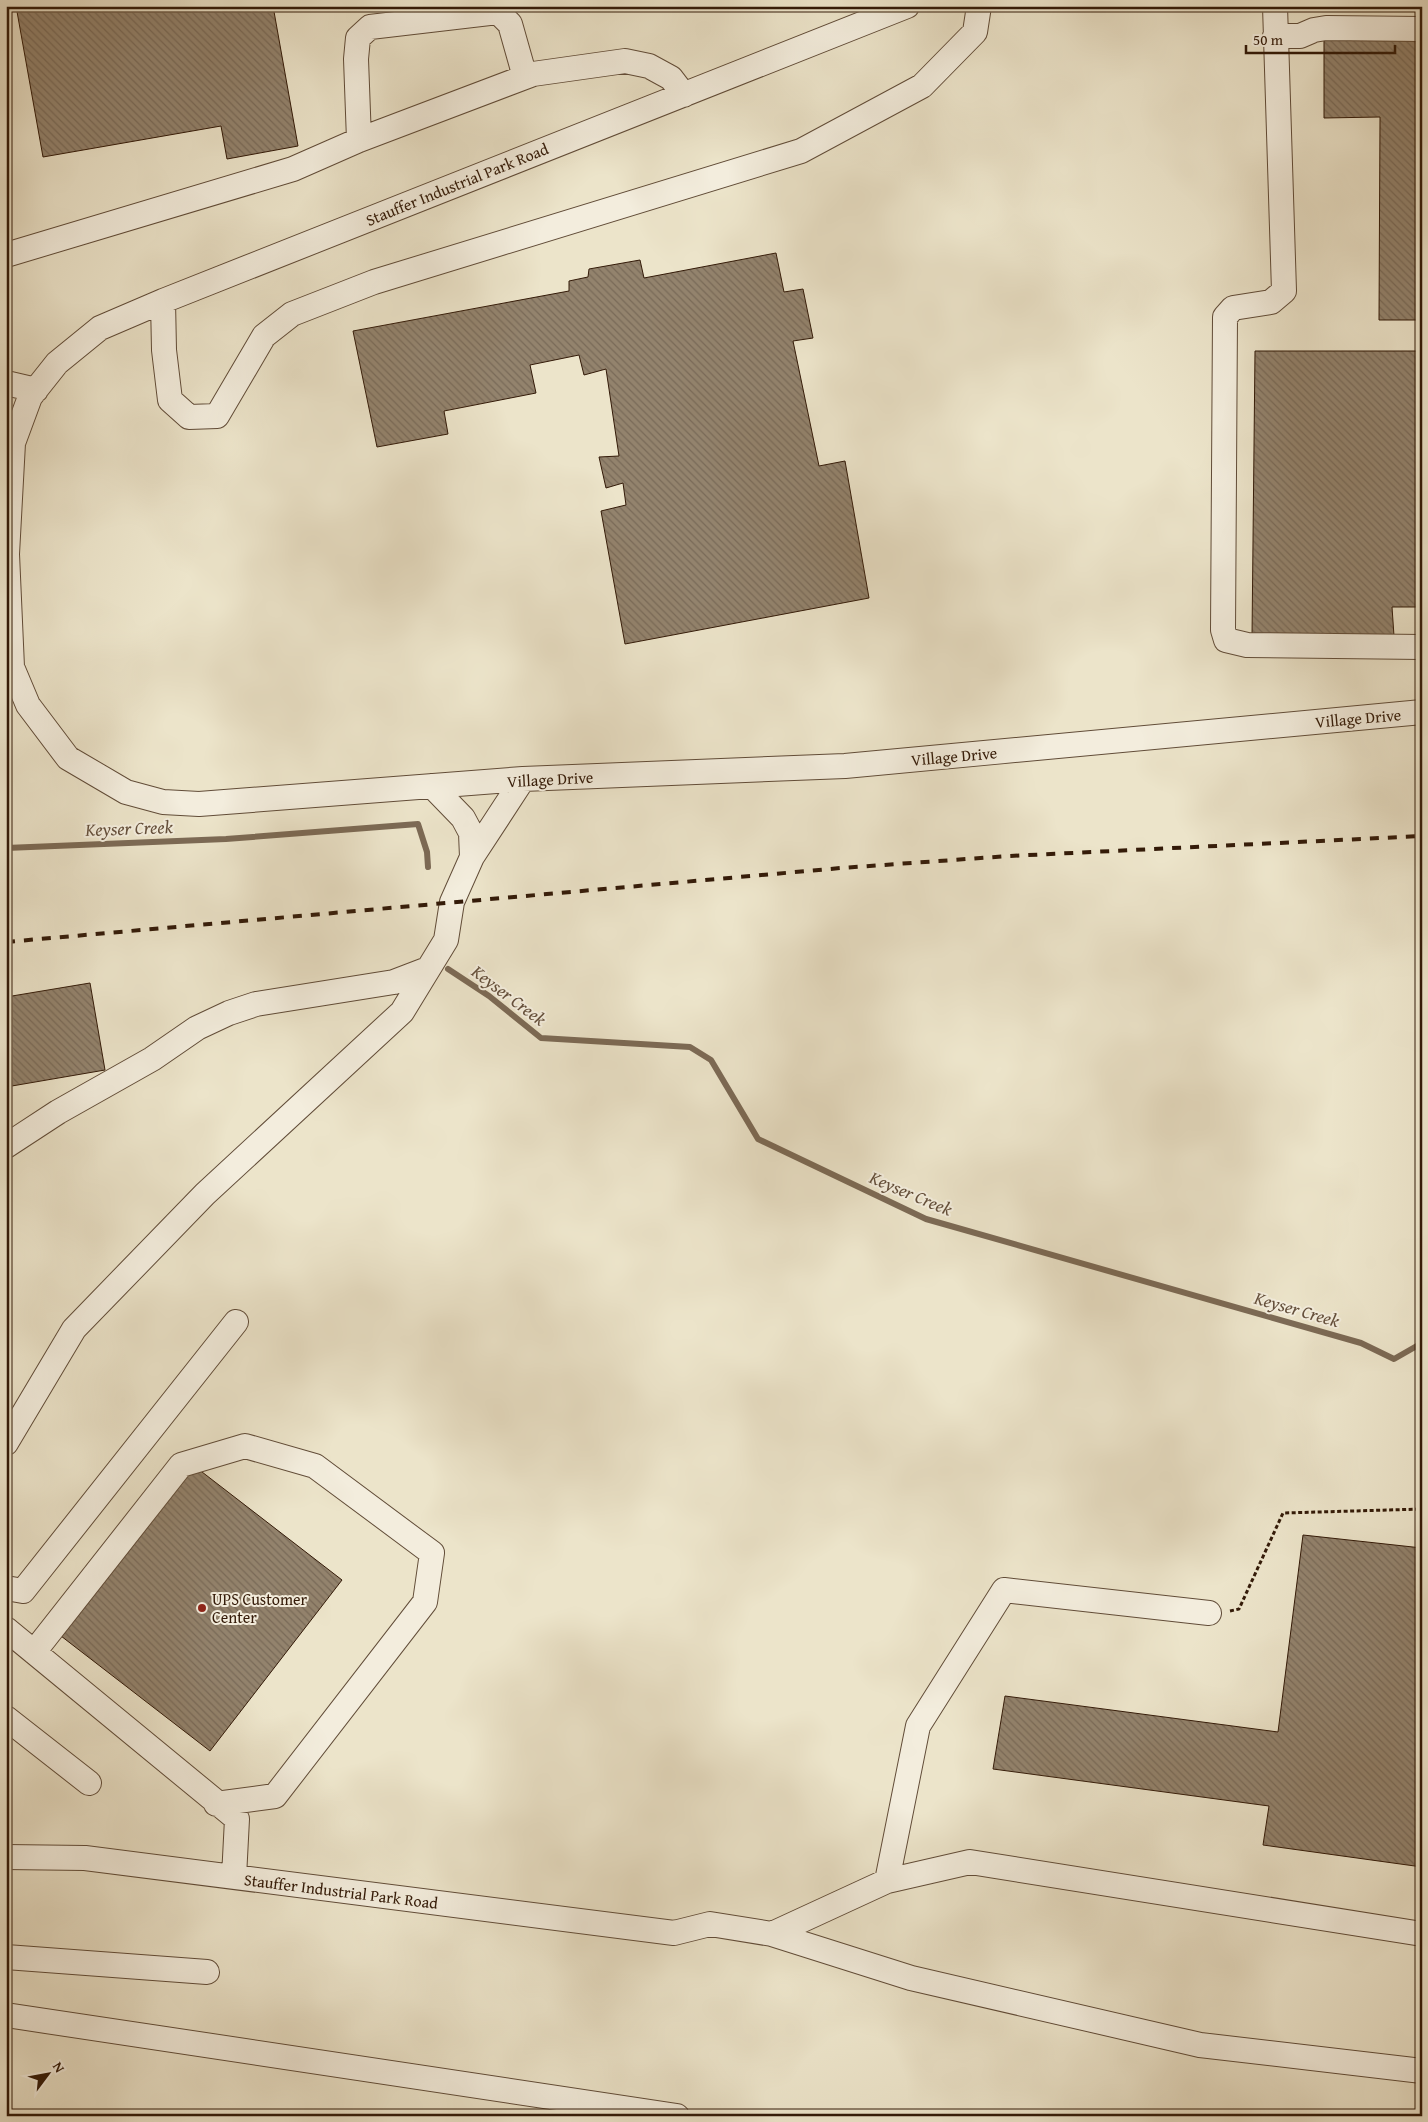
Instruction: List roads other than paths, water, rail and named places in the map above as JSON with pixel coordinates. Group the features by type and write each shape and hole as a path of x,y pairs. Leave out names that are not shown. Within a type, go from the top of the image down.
{"street":[{"name":"Stauffer Industrial Park Road","path":"33,394 57,362 100,328 163,301 907,6"},
{"path":"163,301 164,350 170,400 189,417 217,416 264,336 292,314 374,282 801,151 922,86 975,32 979,6"},
{"path":"1275,6 1284,291 1271,302 1233,308 1225,318 1223,630 1226,640 1248,645 1422,647"},
{"path":"359,140 356,59 358,38 370,27 498,12 510,24 525,76"},
{"path":"1275,36 1300,36 1314,30 1326,28 1422,29"},
{"path":"6,255 293,169 359,140 525,76 625,61 649,66 671,78 684,95"},
{"path":"6,383 33,394"},
{"name":"Village Drive","path":"33,394 13,443 6,554 9,643 12,667 28,705 68,758 126,792 163,802 199,804 523,779 845,766 1422,712"},
{"path":"6,1443 74,1329 206,1194 402,1012 446,940 452,902 472,857 523,779"},
{"path":"432,786 463,818 471,833 472,857"},
{"path":"6,1146 58,1112 152,1059 197,1028 228,1014 256,1004 394,982 428,969"},
{"path":"6,1588 23,1591 236,1322"},
{"path":"34,1652 182,1465 244,1446 314,1466 432,1553 425,1602 275,1796 216,1804"},
{"path":"887,1881 918,1726 1004,1590 1209,1613"},
{"path":"6,1629 191,1781 216,1804 237,1819 234,1877"},
{"path":"6,1718 89,1783"},
{"name":"Stauffer Industrial Park Road","path":"6,1857 85,1858 674,1933 710,1924 772,1934"},
{"path":"772,1934 887,1881 970,1862 1422,1934"},
{"path":"772,1934 911,1978 1200,2045 1422,2071"},
{"path":"6,1957 207,1972"},
{"path":"6,2015 677,2116"}],"waterway":[{"name":"Keyser Creek","path":"6,848 226,839 418,824 427,852 428,867"},
{"name":"Keyser Creek","path":"448,969 489,996 541,1038 690,1047 711,1060 758,1139 926,1219 1361,1343 1394,1359 1422,1343"}],"railway":[{"path":"6,942 841,868 1009,856 1422,836"}],"place":[{"name":"UPS Customer Center","path":"202,1608"}]}
